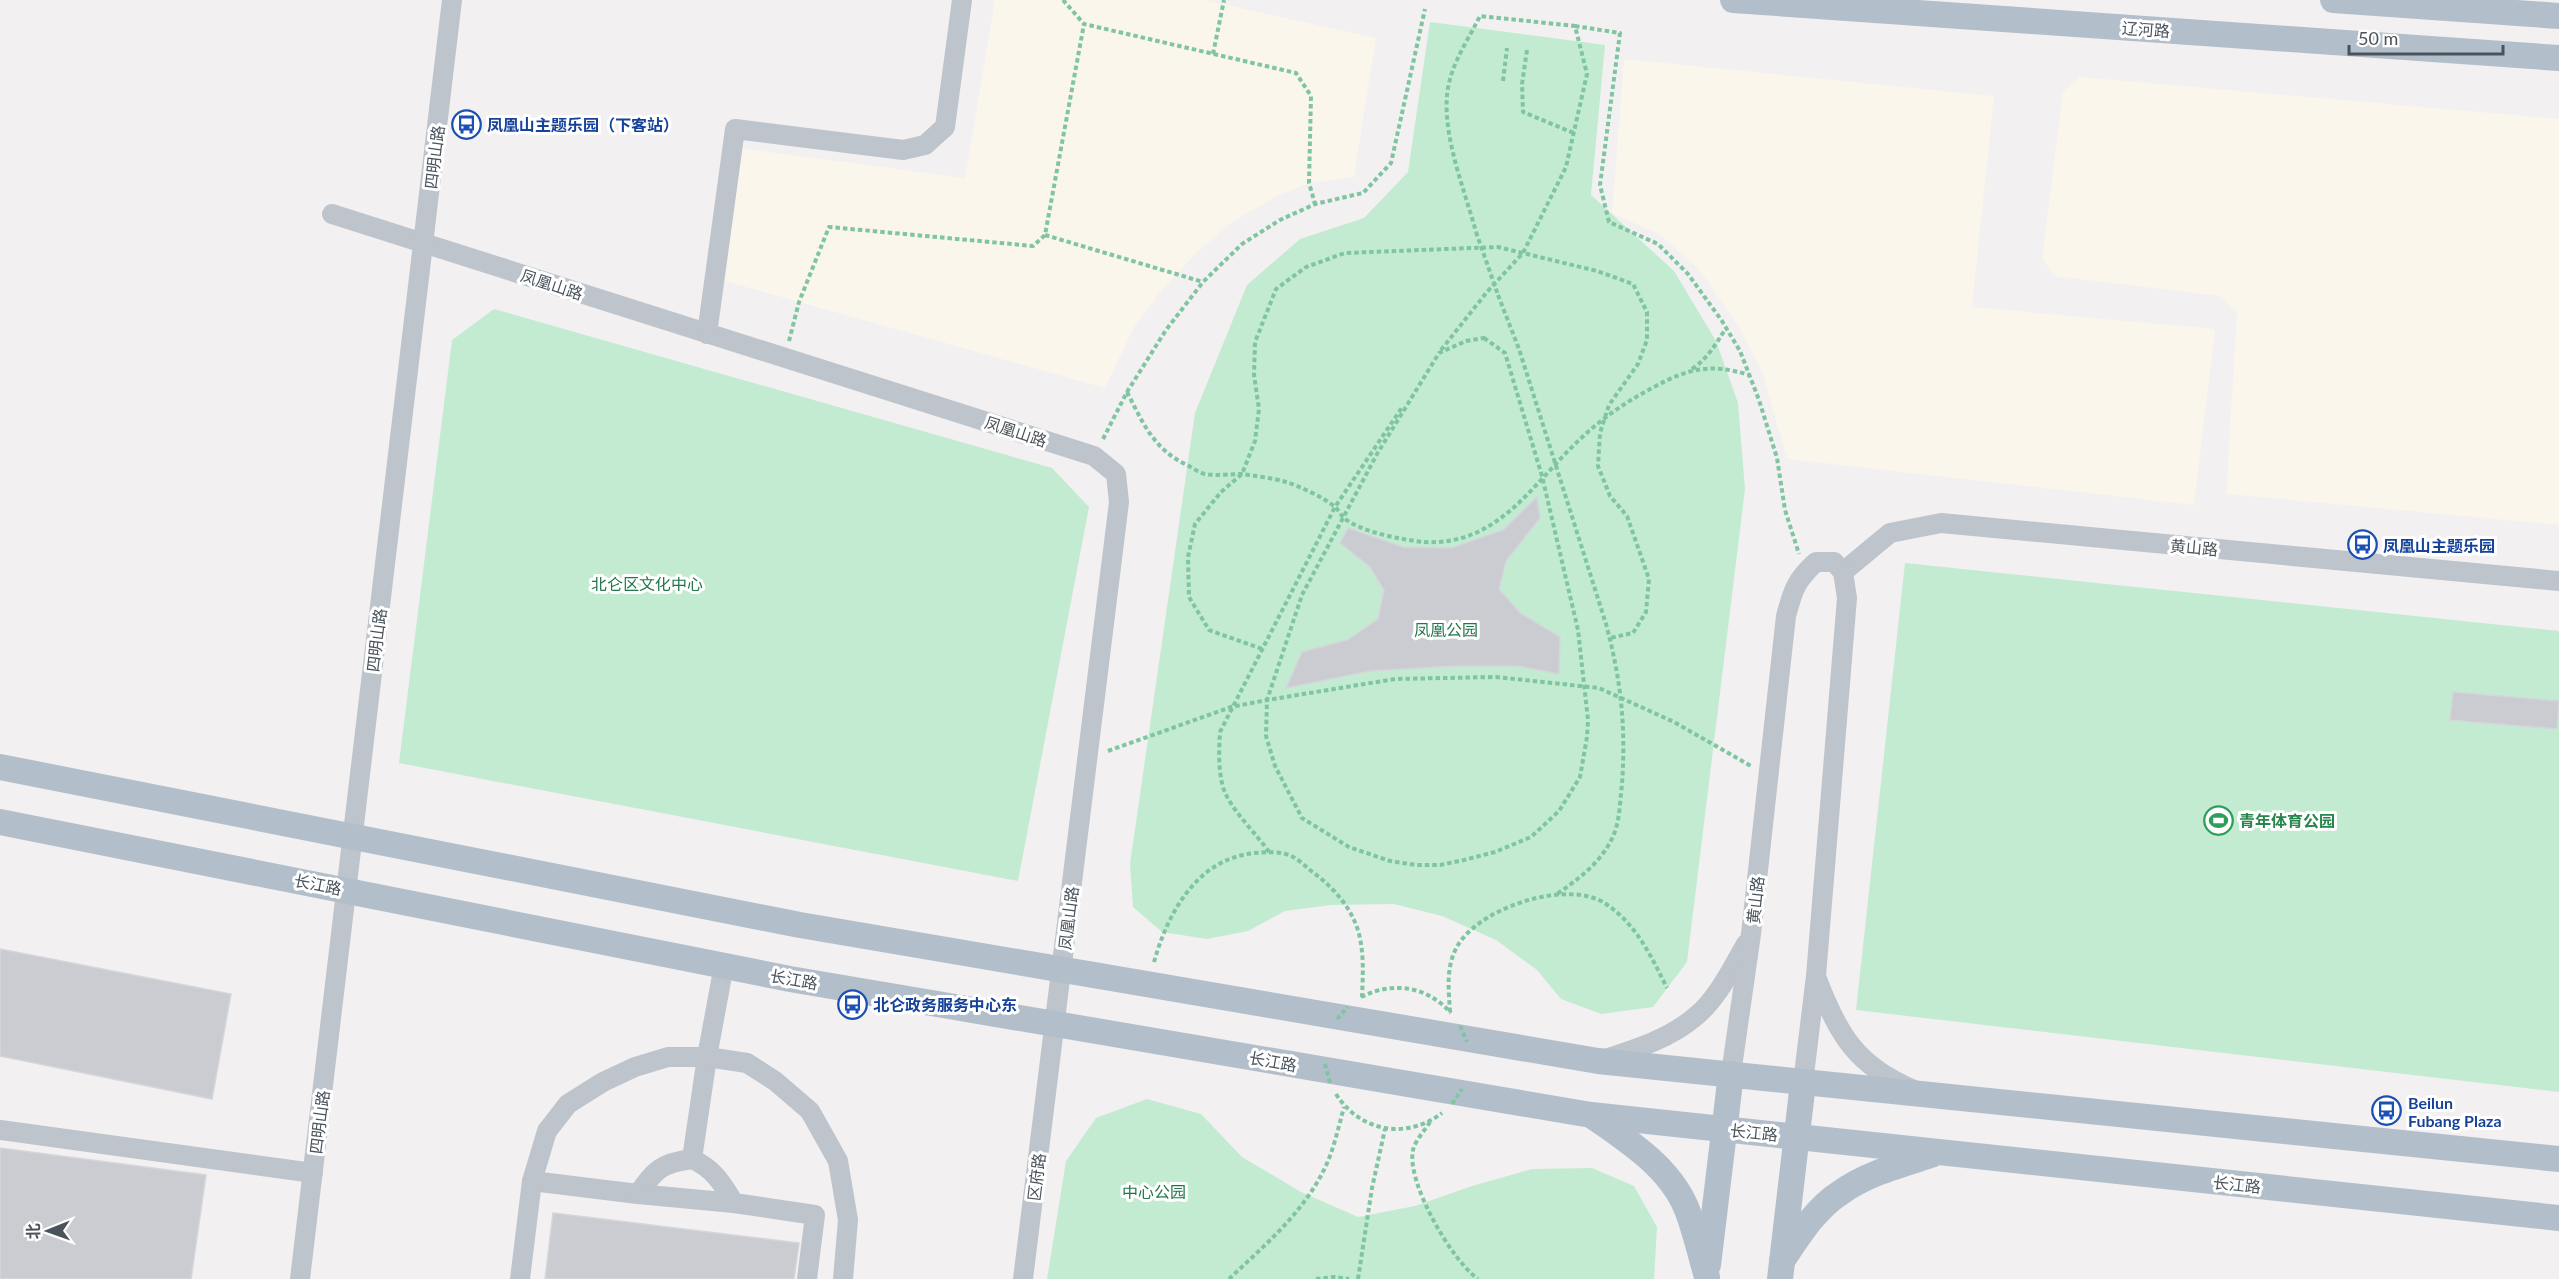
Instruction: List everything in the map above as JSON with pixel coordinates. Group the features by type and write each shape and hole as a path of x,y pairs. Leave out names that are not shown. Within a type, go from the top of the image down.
{"main road":[{"name":"辽河路","path":"1733,0 2559,58"},
{"path":"2333,0 2559,16"},
{"path":"0,767 800,925 1598,1061 2559,1159"},
{"name":"长江路","path":"0,822 724,965 1591,1115 2559,1218"},
{"name":"黄山路","path":"1707,1278 1731,1074"},
{"path":"1781,1270 1803,1083"},
{"path":"1591,1115 1663,1171 1678,1192 1689,1213 1707,1278"},
{"path":"1781,1270 1806,1226 1839,1193 1868,1178 1941,1152"}],"street":[{"name":"四明山路","path":"300,1279 452,0"},
{"path":"707,333 735,129 903,150 925,145 945,127 962,0"},
{"name":"凤凰山路","path":"332,214 1094,456 1116,474 1119,502 1048,1076"},
{"name":"黄山路","path":"1843,572 1890,533 1941,524 2559,581"},
{"path":"1803,1083 1816,976 1847,598 1843,572 1834,562 1816,562 1805,572"},
{"name":"黄山路","path":"1731,1074 1751,934 1786,616 1794,586 1805,572"},
{"path":"1598,1061 1627,1052 1676,1031 1698,1015 1726,978 1751,934"},
{"path":"692,1159 706,1057 724,965"},
{"path":"1816,976 1843,1037 1862,1057 1880,1072 1905,1086 1931,1096"},
{"path":"520,1279 532,1180 547,1131 568,1104 603,1082 635,1067 668,1057 706,1057 747,1063 776,1081 810,1111 838,1161 848,1220 843,1279"},
{"name":"区府路","path":"1023,1279 1048,1076"},
{"path":"0,1130 313,1173"},
{"path":"638,1194 654,1171 671,1162 692,1159 714,1172 734,1203"},
{"path":"532,1180 638,1194 734,1203 848,1220"},
{"path":"807,1279 815,1215"}],"path":[{"path":"1062,0 1084,24 1296,73 1311,96 1310,183 1315,204"},
{"path":"1213,54 1224,0"},
{"path":"1094,456 1127,392 1166,330 1203,282 1242,244 1280,219 1315,204 1364,193 1391,163 1425,9"},
{"path":"1557,894 1587,872 1602,855 1614,835 1619,810 1625,741 1622,698 1610,638 1519,349 1485,260 1450,138 1446,112 1450,79 1480,16 1620,33 1600,185 1610,222 1658,244 1688,274 1740,351 1777,458 1785,510 1805,572"},
{"path":"785,358 799,302 829,227 1033,246 1045,235 1084,24"},
{"path":"1269,852 1232,805 1224,788 1219,758 1220,732 1335,507 1439,353 1487,292 1523,253 1566,167 1575,134 1587,74 1575,26"},
{"path":"1503,81 1507,48"},
{"path":"1527,50 1522,84 1523,112 1575,134"},
{"path":"1045,235 1203,282"},
{"path":"1262,649 1209,630 1190,597 1188,557 1195,524 1221,492 1242,474 1255,441 1259,409 1254,375 1255,342 1276,289 1306,267 1345,253 1498,247 1597,271 1633,284 1647,312 1647,340 1638,364 1623,382 1609,405 1600,434 1598,466 1610,496 1627,516 1649,579 1646,612 1633,633 1610,638"},
{"path":"1127,392 1149,436 1173,459 1205,474 1242,474 1286,482 1335,507 1344,518 1371,531 1397,539 1427,542 1453,539 1480,531 1500,519 1524,500 1542,476 1606,416 1638,395 1688,371 1703,361 1713,350 1726,328"},
{"path":"1484,338 1505,352 1542,476 1578,630 1588,720 1580,777 1559,812 1531,837 1495,852 1440,865 1416,865 1390,861 1349,847 1302,818 1272,756 1266,736 1267,700 1302,595 1377,454 1439,353 1466,341 1484,338"},
{"path":"1688,371 1707,367 1734,370 1749,375"},
{"path":"1087,759 1231,707 1395,679 1496,677 1584,684 1599,688 1674,722 1769,775"},
{"path":"1148,984 1162,932 1192,886 1213,867 1239,855 1269,852 1292,856 1326,882 1345,905 1355,922 1361,950 1362,997"},
{"path":"1450,1012 1448,973 1454,951 1472,929 1501,910 1546,895 1579,892 1605,902 1635,929 1667,988"},
{"path":"1332,1030 1337,1019 1353,1001 1374,990 1398,987 1421,991 1442,1002 1458,1020 1467,1042 1467,1054"},
{"path":"1326,1052 1331,1087 1344,1107 1362,1122 1385,1129 1408,1130 1430,1122 1449,1108 1462,1089"},
{"path":"1229,1279 1289,1222 1314,1189 1329,1160 1344,1107"},
{"path":"1430,1122 1413,1150 1416,1185 1451,1250 1470,1274 1478,1279"},
{"path":"1358,1279 1372,1188 1385,1129"},
{"path":"1317,1279 1334,1277 1349,1279"}],"shaded area":[{"path":"995,0 1204,0 1376,38 1354,177 1309,183 1273,198 1231,223 1195,254 1160,292 1133,329 1105,388 721,280 740,148 965,178"},
{"path":"1624,59 1994,96 1972,307 2215,329 2194,505 1787,459 1762,371 1737,324 1698,268 1659,234 1612,213"},
{"path":"2080,77 2559,119 2559,525 2226,494 2237,312 2219,296 2054,276 2042,258 2063,92"}],"green space":[{"name":"凤凰公园","path":"1430,22 1605,45 1591,195 1674,271 1716,341 1738,403 1745,489 1687,962 1653,1007 1601,1014 1561,999 1537,970 1496,940 1442,916 1394,904 1331,905 1285,911 1248,931 1207,939 1162,932 1133,907 1130,864 1195,413 1247,285 1300,239 1364,218 1408,172"},
{"name":"北仑区文化中心","path":"494,309 1052,468 1089,507 1018,881 399,763 452,340"},
{"name":"青年体育公园","path":"1905,563 2559,631 2559,1092 1856,1010"},
{"name":"中心公园","path":"1147,1099 1201,1114 1242,1157 1301,1192 1358,1217 1415,1206 1472,1186 1532,1169 1592,1168 1634,1186 1657,1227 1654,1279 1047,1279 1066,1161 1096,1118"}],"building":[{"path":"1537,497 1540,518 1506,561 1499,589 1520,613 1560,637 1559,674 1518,666 1454,666 1370,671 1286,688 1302,652 1347,640 1378,619 1384,590 1370,567 1340,543 1348,528 1403,547 1451,548 1503,530"},
{"path":"2453,692 2559,701 2557,729 2450,720"},
{"path":"0,949 231,994 212,1099 0,1056"},
{"path":"0,1148 206,1175 191,1279 0,1279"},
{"path":"553,1213 799,1243 794,1279 545,1279"}],"place":[{"name":"凤凰山主题乐园（下客站）","path":"466,124"},
{"name":"凤凰山主题乐园","path":"2362,545"},
{"name":"青年体育公园","path":"2218,820"},
{"name":"北仑政务服务中心东","path":"852,1004"},
{"name":"Beilun Fubang Plaza","path":"2387,1111"}]}
